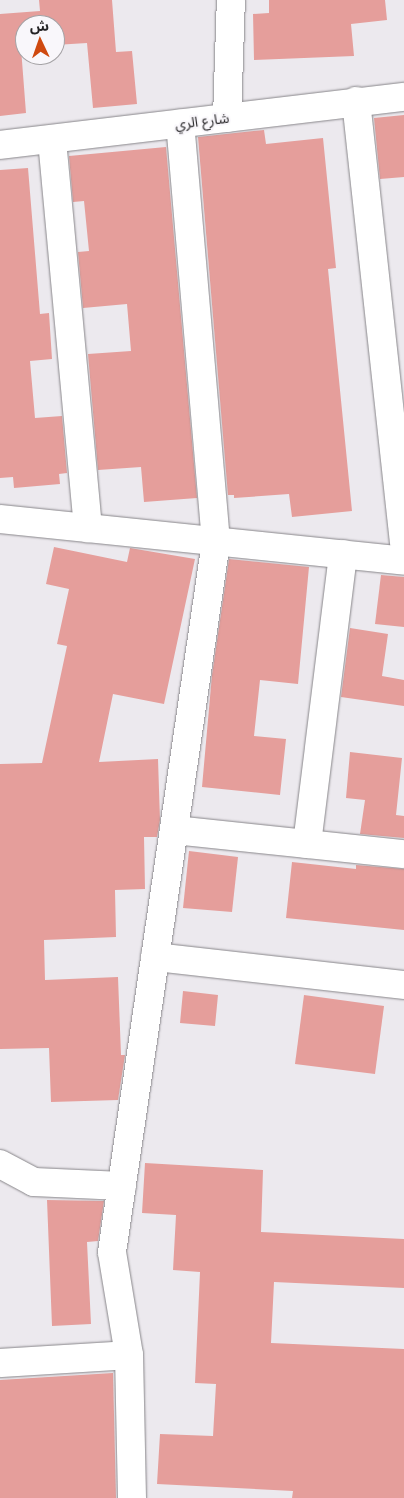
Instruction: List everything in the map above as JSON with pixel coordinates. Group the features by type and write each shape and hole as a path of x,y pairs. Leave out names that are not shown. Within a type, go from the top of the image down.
{"street":[{"path":"227,118 231,0"},
{"name":"شارع الري","path":"0,145 404,96"},
{"path":"356,101 404,542"},
{"path":"132,1498 129,1355 112,1252 216,542 180,124"},
{"path":"52,140 88,528"},
{"path":"0,519 404,561"},
{"path":"307,844 343,554"},
{"path":"174,830 404,854"},
{"path":"155,957 404,985"},
{"path":"0,1164 34,1182 122,1186"},
{"path":"0,1363 129,1355"}],"building":[{"path":"39,0 112,0 116,52 132,51 137,104 93,108 87,43 65,44 65,15 15,15 15,65 22,65 26,113 0,116 0,14 40,11"},
{"path":"269,0 385,0 387,20 351,24 354,56 254,60 253,14 269,13"},
{"path":"404,115 404,177 380,179 374,118"},
{"path":"264,130 266,144 323,138 336,268 328,269 352,511 292,517 289,494 234,498 234,495 228,495 198,137"},
{"path":"166,147 197,498 144,502 141,467 98,470 88,354 131,351 127,304 83,308 78,252 89,251 84,201 73,202 69,156"},
{"path":"28,168 40,314 49,313 52,359 30,361 35,418 62,416 67,473 59,474 60,484 14,488 13,477 0,478 0,170"},
{"path":"54,547 127,562 130,548 195,559 164,704 113,694 99,762 158,759 160,820 157,837 144,837 145,889 115,890 116,937 44,940 45,980 118,977 121,1055 125,1055 118,1100 51,1102 49,1048 0,1049 0,764 42,763 67,646 57,644 69,589 46,584"},
{"path":"229,559 309,567 298,684 260,680 254,736 286,739 280,795 202,787 212,675"},
{"path":"381,575 404,577 404,627 375,624"},
{"path":"350,628 388,634 382,676 404,680 404,706 341,697"},
{"path":"350,752 402,758 396,815 404,816 404,838 360,834 365,800 346,798"},
{"path":"189,851 238,857 232,912 183,908"},
{"path":"292,862 356,869 356,865 404,869 404,930 286,918"},
{"path":"183,991 218,995 215,1026 180,1023"},
{"path":"304,995 384,1006 375,1074 295,1064"},
{"path":"145,1163 263,1170 261,1232 404,1239 404,1288 274,1282 271,1343 404,1349 404,1498 292,1498 293,1491 157,1484 160,1434 213,1436 216,1384 195,1383 200,1272 173,1270 176,1215 142,1213"},
{"path":"47,1200 104,1201 98,1241 87,1242 91,1324 52,1326"},
{"path":"113,1373 116,1498 0,1498 0,1380"}]}
